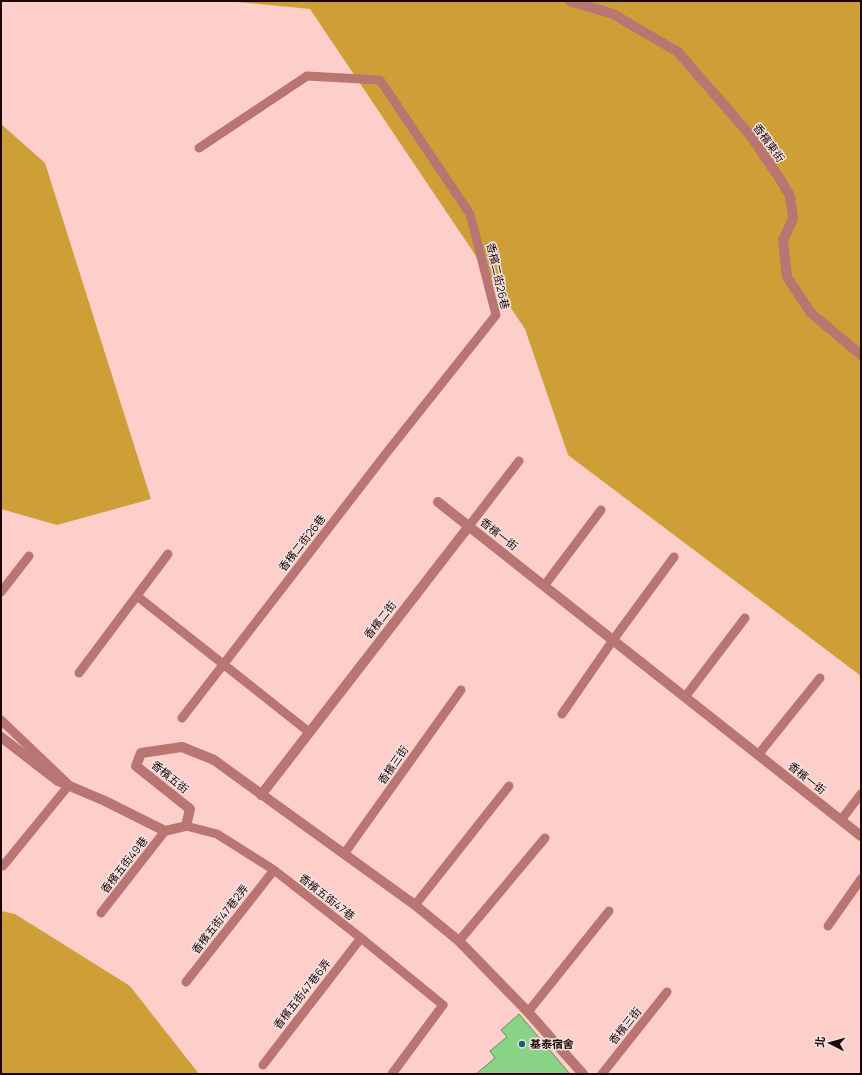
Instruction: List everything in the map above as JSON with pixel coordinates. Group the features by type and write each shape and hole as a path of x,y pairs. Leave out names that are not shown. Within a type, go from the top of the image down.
{"street":[{"name":"香檳東街","path":"570,1 614,14 678,52 750,135 780,178 790,196 793,219 784,240 787,278 811,313 861,355"},
{"name":"香檳一街","path":"438,502 861,836"},
{"name":"香檳二街","path":"261,794 469,526"},
{"path":"1,737 58,781 105,801 165,831 186,826"},
{"name":"香檳五街","path":"186,826 190,809 136,766 141,752 182,747 214,760 261,794"},
{"path":"261,794 415,905 459,942 528,1012 583,1074"}],"lane":[{"name":"香檳二街26巷","path":"182,718 388,451 496,315 470,214 380,80 307,76 199,148"},
{"name":"香檳二街","path":"469,526 519,461"},
{"path":"544,586 601,510"},
{"path":"80,673 168,554"},
{"path":"1,592 29,556"},
{"path":"562,714 613,640 674,557"},
{"path":"137,596 309,732"},
{"path":"685,697 745,618"},
{"path":"758,755 820,678"},
{"name":"香檳三街","path":"344,854 461,690"},
{"path":"1,720 69,785 4,866"},
{"path":"415,905 509,786"},
{"path":"841,820 861,794"},
{"name":"香檳五街47巷","path":"186,826 217,834 274,870 443,1005 392,1074"},
{"name":"香檳五街49巷","path":"101,913 165,831"},
{"path":"459,942 545,838"},
{"name":"香檳五街47巷2弄","path":"186,982 274,870"},
{"path":"828,926 861,879"},
{"path":"528,1012 609,911"},
{"name":"香檳五街47巷6弄","path":"262,1065 361,938"},
{"name":"香檳三街","path":"602,1074 667,992"}],"shaded area":[{"path":"227,1 861,1 861,676 568,455 525,329 310,9"},
{"path":"1,124 45,163 151,499 57,525 1,509"},
{"path":"1,911 15,914 130,986 199,1074 1,1074"}],"building":[{"name":"基泰宿舍","path":"519,1014 570,1074 476,1074 495,1058 490,1051 507,1037 501,1030"}],"place":[{"name":"基泰宿舍","path":"522,1044"}]}
